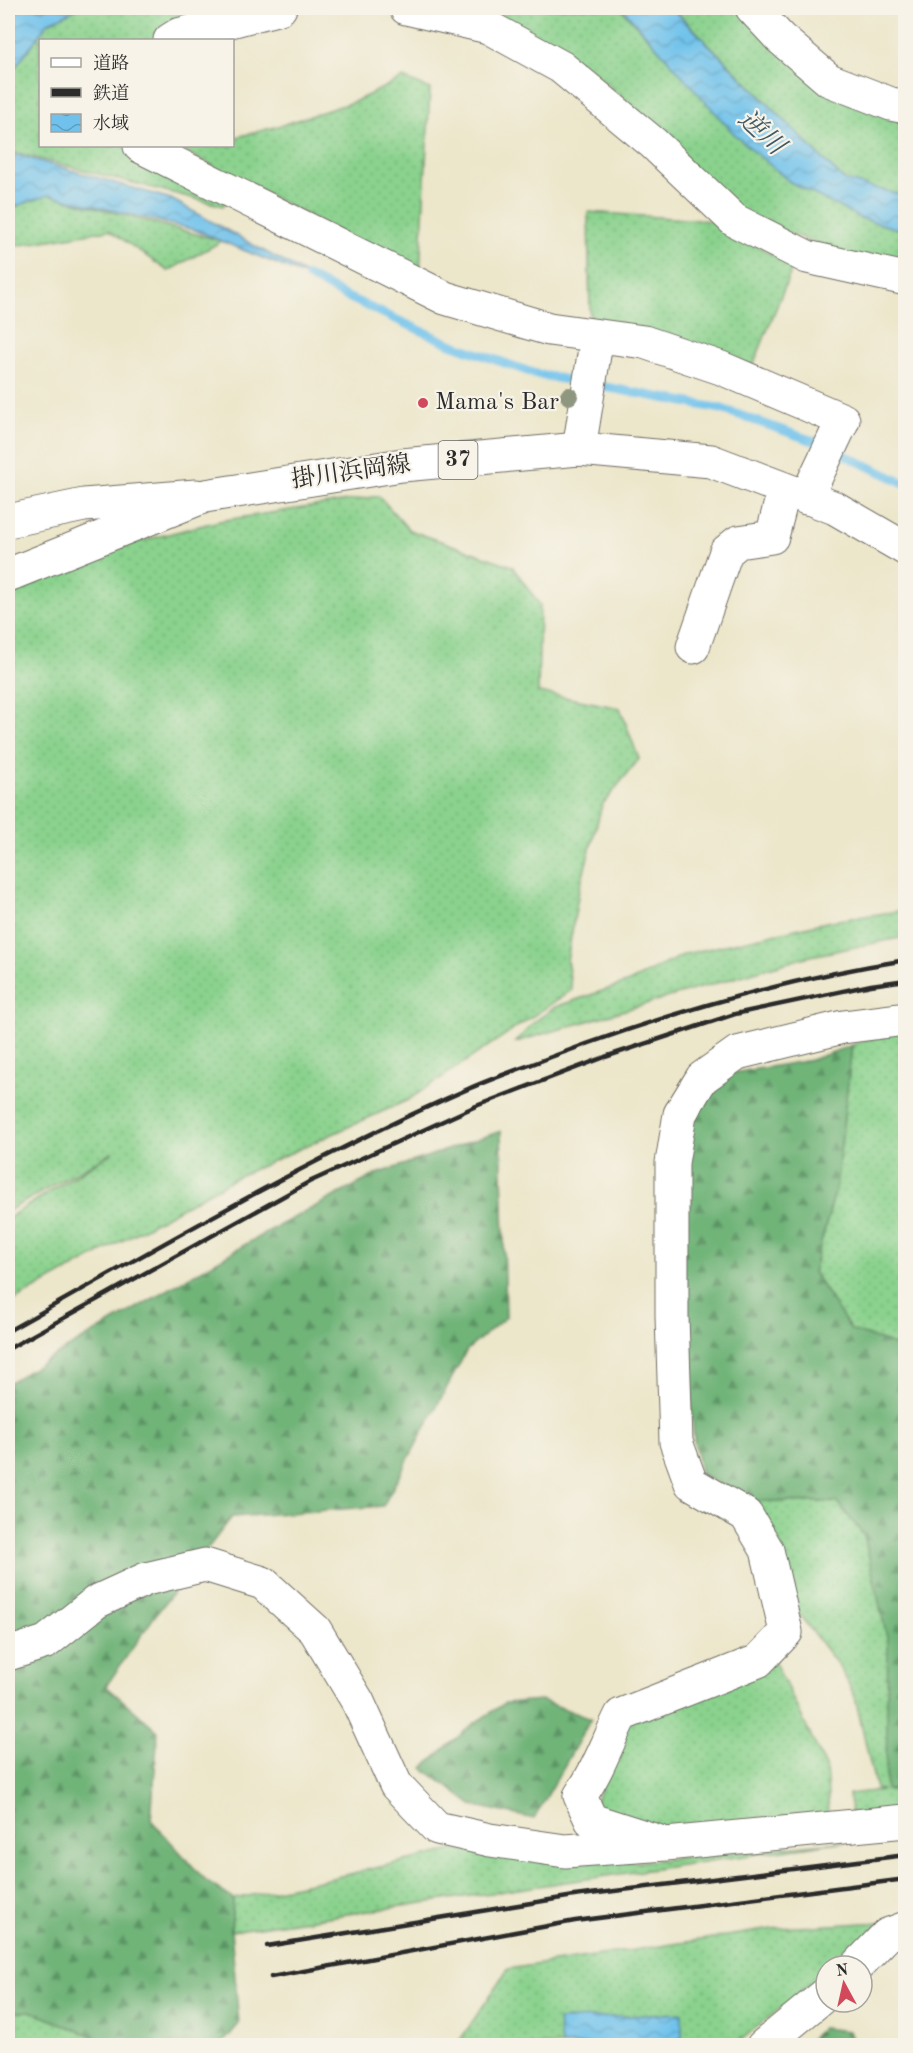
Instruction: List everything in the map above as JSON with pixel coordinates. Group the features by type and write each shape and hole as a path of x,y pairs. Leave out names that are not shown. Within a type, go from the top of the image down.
{"street":[{"path":"172,39 178,35 280,8"},
{"path":"406,8 488,27 561,67 653,143 734,220 807,257 906,279"},
{"path":"752,8 780,38 829,80 891,104 906,107"},
{"path":"142,147 445,298 549,329 595,346 644,342 721,368 843,420 820,467 795,494 772,537 738,542 726,552 693,647"},
{"path":"579,449 595,346"},
{"name":"掛川浜岡線","path":"8,575 205,496 402,465 579,449 711,461 835,508 906,549"},
{"path":"8,521 84,505 205,496"},
{"path":"666,1844 591,1820 580,1797 594,1776 621,1715 758,1661 786,1632 767,1550 746,1515 691,1483 676,1442 672,1316 672,1163 680,1114 702,1078 737,1053 843,1027 906,1019"},
{"path":"8,1654 46,1642 96,1602 146,1579 206,1566 263,1583 315,1630 358,1702 396,1785 437,1828 490,1840 565,1851 666,1844 906,1821"},
{"path":"869,1954 888,1935 906,1928"},
{"path":"763,2046 814,2004"}],"green space":[{"path":"79,8 239,8 157,39 39,39 39,147 133,147 234,192 223,206 8,151 8,77 48,23"},
{"path":"462,8 620,8 680,72 860,218 905,231 905,276 737,214 653,125 586,66"},
{"path":"673,8 745,8 905,116 905,196 845,181"},
{"path":"403,78 430,89 420,274 182,150 196,147 234,147 234,138 356,101"},
{"path":"49,195 222,241 168,271 109,230 8,247 8,209"},
{"path":"588,212 713,221 793,266 753,366 590,317"},
{"path":"379,496 409,530 512,566 540,605 538,692 620,708 639,759 602,805 579,890 567,961 572,990 408,1100 235,1178 8,1304 8,1218 113,1152 8,1211 8,597 102,551 219,521"},
{"path":"905,910 905,937 806,957 516,1042 533,1023 555,1007 629,982 685,954 831,921"},
{"path":"905,1026 905,1349 851,1330 813,1272 836,1188 852,1045"},
{"path":"852,1045 836,1188 813,1272 851,1330 905,1349 905,1789 886,1790 888,1642 864,1535 837,1502 752,1501 700,1474 694,1440 672,1163 702,1078 811,1060"},
{"path":"501,1131 506,1317 467,1350 383,1506 232,1517 154,1617 106,1686 158,1731 151,1820 206,1881 233,1899 231,1931 239,2024 221,2045 116,2046 30,2011 8,2013 8,1383 265,1233 377,1174"},
{"path":"752,1501 837,1502 864,1535 888,1642 886,1790 905,1789 905,1813 851,1814 849,1794 883,1790 876,1789 855,1697 841,1669 799,1614 769,1557"},
{"path":"769,1650 826,1767 830,1828 666,1844 591,1820 621,1715"},
{"path":"541,1700 591,1719 534,1819 472,1805 423,1768 473,1724 505,1703"},
{"path":"846,1841 231,1931 233,1899 452,1850 638,1862"},
{"path":"880,1922 847,1954 814,1954 814,1981 735,2045 456,2046 508,1969 779,1928"},
{"path":"30,2011 116,2045 8,2046 8,2013"},
{"path":"822,2028 849,2031 854,2045 804,2045"}],"water":[{"path":"10,8 79,8 48,23 8,77 8,10"},
{"name":"逆川","path":"622,8 672,8 844,180 905,196 905,231 860,218 790,182 736,136"},
{"path":"8,154 171,199 318,281 195,230 49,195 8,209"},
{"path":"682,2013 682,2038 670,2045 561,2045 558,2020"}],"waterway":[{"path":"308,276 343,295 448,343 536,374 722,409 819,443 906,484"}],"railway":[{"path":"8,1331 292,1174 350,1144 478,1085 594,1041 726,999 815,977 906,960"},
{"path":"8,1349 309,1182 476,1106 605,1057 735,1014 871,985 906,980"},
{"path":"267,1946 574,1896 906,1855"},
{"path":"271,1977 575,1921 906,1879"}],"place":[{"name":"Mama's Bar","path":"423,403"}]}
